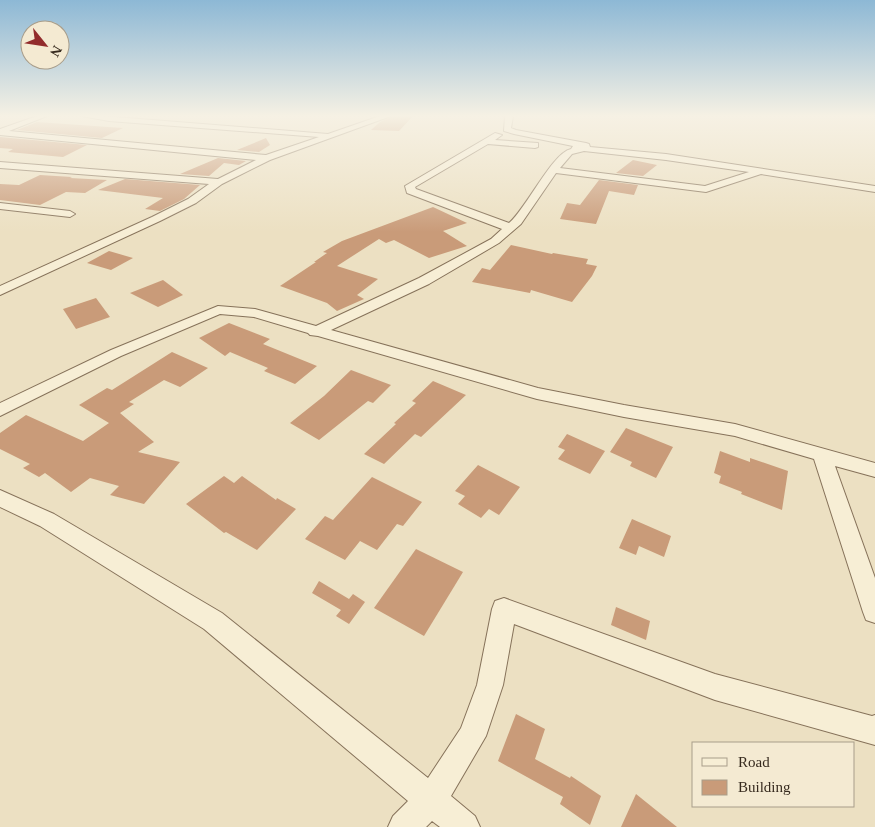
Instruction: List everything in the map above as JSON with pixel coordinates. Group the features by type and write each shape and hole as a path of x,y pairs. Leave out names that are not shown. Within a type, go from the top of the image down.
{"street":[{"path":"231,155 267,158"},
{"path":"0,291 170,212 192,201 219,182 277,155"},
{"path":"466,155 410,186 411,191 511,228"},
{"path":"315,332 424,281 495,241 517,222 543,183 566,155"},
{"path":"641,155 875,189"},
{"path":"0,165 219,182"},
{"path":"553,170 706,189 760,172"},
{"path":"0,206 70,214"},
{"path":"0,410 116,353 218,310 255,313 315,332 536,393 624,411 735,430 875,470"},
{"path":"822,456 875,612"},
{"path":"0,498 47,520 213,622 464,827"},
{"path":"404,827 431,800 472,736 490,685 504,610 715,687 875,731 875,729"}],"building":[{"path":"37,155 68,155 63,157"},
{"path":"218,158 246,161 239,165 224,163 209,176 180,174"},
{"path":"633,160 657,165 643,176 616,173"},
{"path":"40,175 107,180 85,193 66,192 40,205 0,200 0,184 19,185"},
{"path":"125,179 200,185 184,199 160,211 145,209 163,198 98,190"},
{"path":"599,180 638,185 634,195 609,191 596,224 560,219 567,203 580,205"},
{"path":"433,207 467,223 443,231 467,246 429,258 394,240 386,243 379,239 337,266 378,279 357,295 364,299 337,311 327,303 280,286 327,253 323,252 342,241"},
{"path":"511,245 552,254 588,259 586,264 597,266 592,276 572,302 531,290 530,293 472,282 482,268 490,270"},
{"path":"109,251 133,258 111,270 87,263"},
{"path":"163,280 183,295 158,307 130,293"},
{"path":"96,298 110,317 76,329 63,309"},
{"path":"229,323 270,339 263,344 317,366 295,384 264,371 268,368 230,352 225,356 199,338"},
{"path":"172,352 208,368 180,387 164,380 129,402 134,404 120,413 154,442 138,452 180,462 144,504 110,495 119,486 90,478 71,492 45,473 39,477 23,468 30,464 0,449 0,433 26,415 83,441 109,423 79,405 107,388 112,390"},
{"path":"351,370 391,385 373,403 368,401 319,440 290,423 324,396"},
{"path":"433,381 466,395 421,437 415,434 384,464 364,454 416,403 412,401"},
{"path":"626,428 673,447 656,478 630,466 632,462 610,452"},
{"path":"567,434 605,451 590,474 558,459 565,450 558,447"},
{"path":"720,451 750,462 750,458 788,471 782,510 719,483 721,476 714,473"},
{"path":"478,465 520,487 499,515 489,509 481,518 458,504 465,496 455,491"},
{"path":"224,476 234,483 242,476 276,500 277,498 296,509 257,550 226,532 224,533 186,504"},
{"path":"372,477 422,502 403,526 397,524 377,550 360,541 345,560 305,539 325,516 333,520"},
{"path":"632,519 671,536 664,557 639,546 636,555 619,548"},
{"path":"416,549 463,572 424,636 374,608"},
{"path":"319,581 349,599 353,594 365,602 349,624 336,616 341,610 312,593"},
{"path":"616,607 650,621 646,640 611,625"},
{"path":"516,714 545,729 535,759 570,778 571,776 601,796 590,825 560,804 563,797 498,761"},
{"path":"636,794 677,827 621,827"}]}
